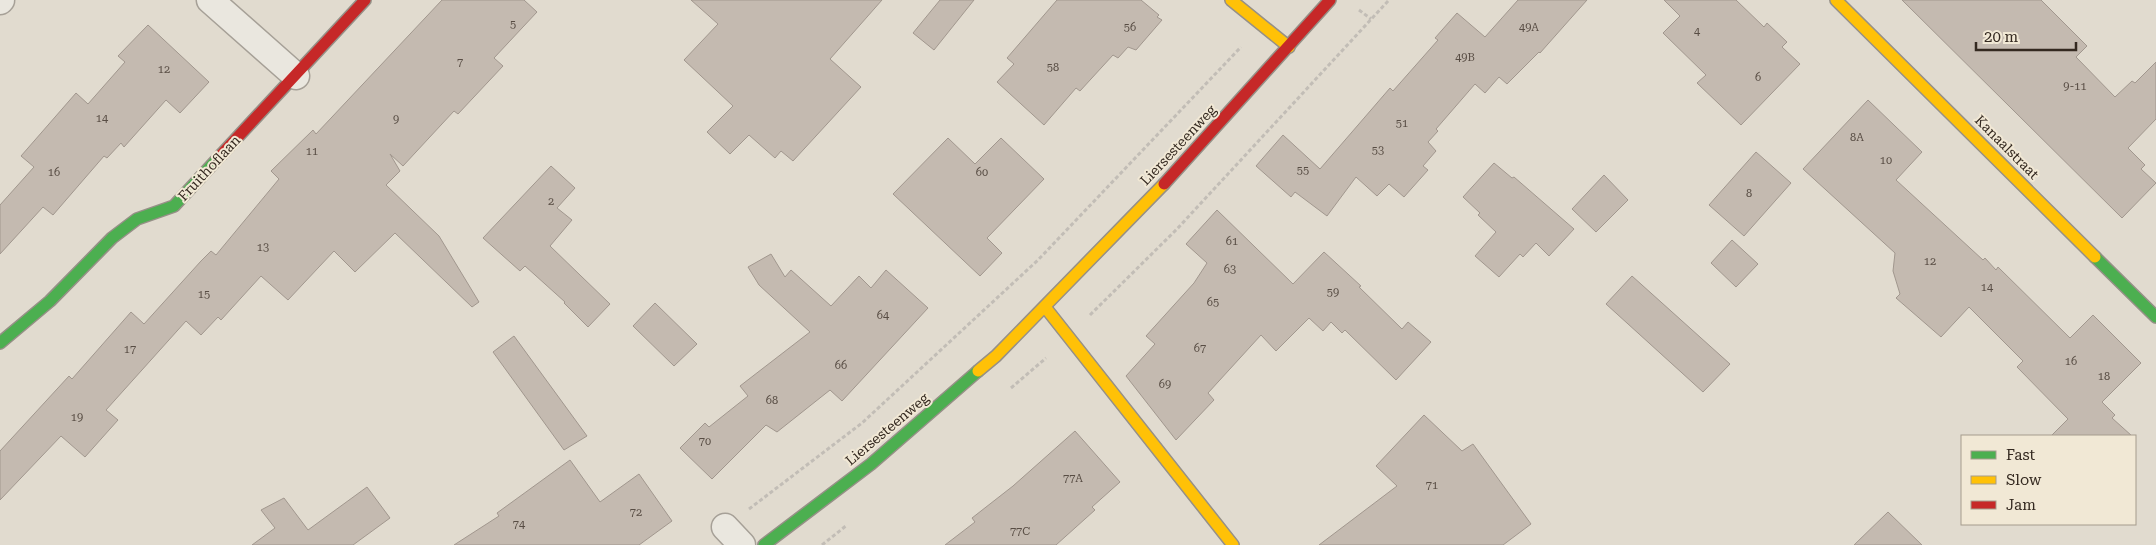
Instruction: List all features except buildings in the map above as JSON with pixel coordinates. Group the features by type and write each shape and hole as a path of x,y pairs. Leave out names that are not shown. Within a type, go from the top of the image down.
{"street":[{"path":"210,0 296,76"},
{"name":"Fruithoflaan","path":"0,343 50,302 112,238 137,219 174,206 365,0"},
{"path":"1231,0 1289,47"},
{"name":"Liersesteenweg","path":"764,545 871,464 996,356 1169,178 1330,0"},
{"name":"Kanaalstraat","path":"1836,0 2156,316"},
{"path":"1045,307 1233,545"}],"path":[{"path":"1069,336 1177,229 1388,0"},
{"path":"733,536 862,423 1038,260 1208,79 1263,25"}],"traffic: fast":[{"path":"0,343 50,301 112,238 137,219 174,206 221,155"},
{"path":"2095,257 2156,317"},
{"path":"764,545 871,464 978,371"}],"traffic: slow":[{"path":"1231,0 1289,47"},
{"path":"1836,0 2095,257"},
{"path":"978,371 996,356 1164,184"},
{"path":"1045,307 1233,545"}],"traffic: jam":[{"path":"221,155 365,0"},
{"path":"1164,184 1330,0"}]}
